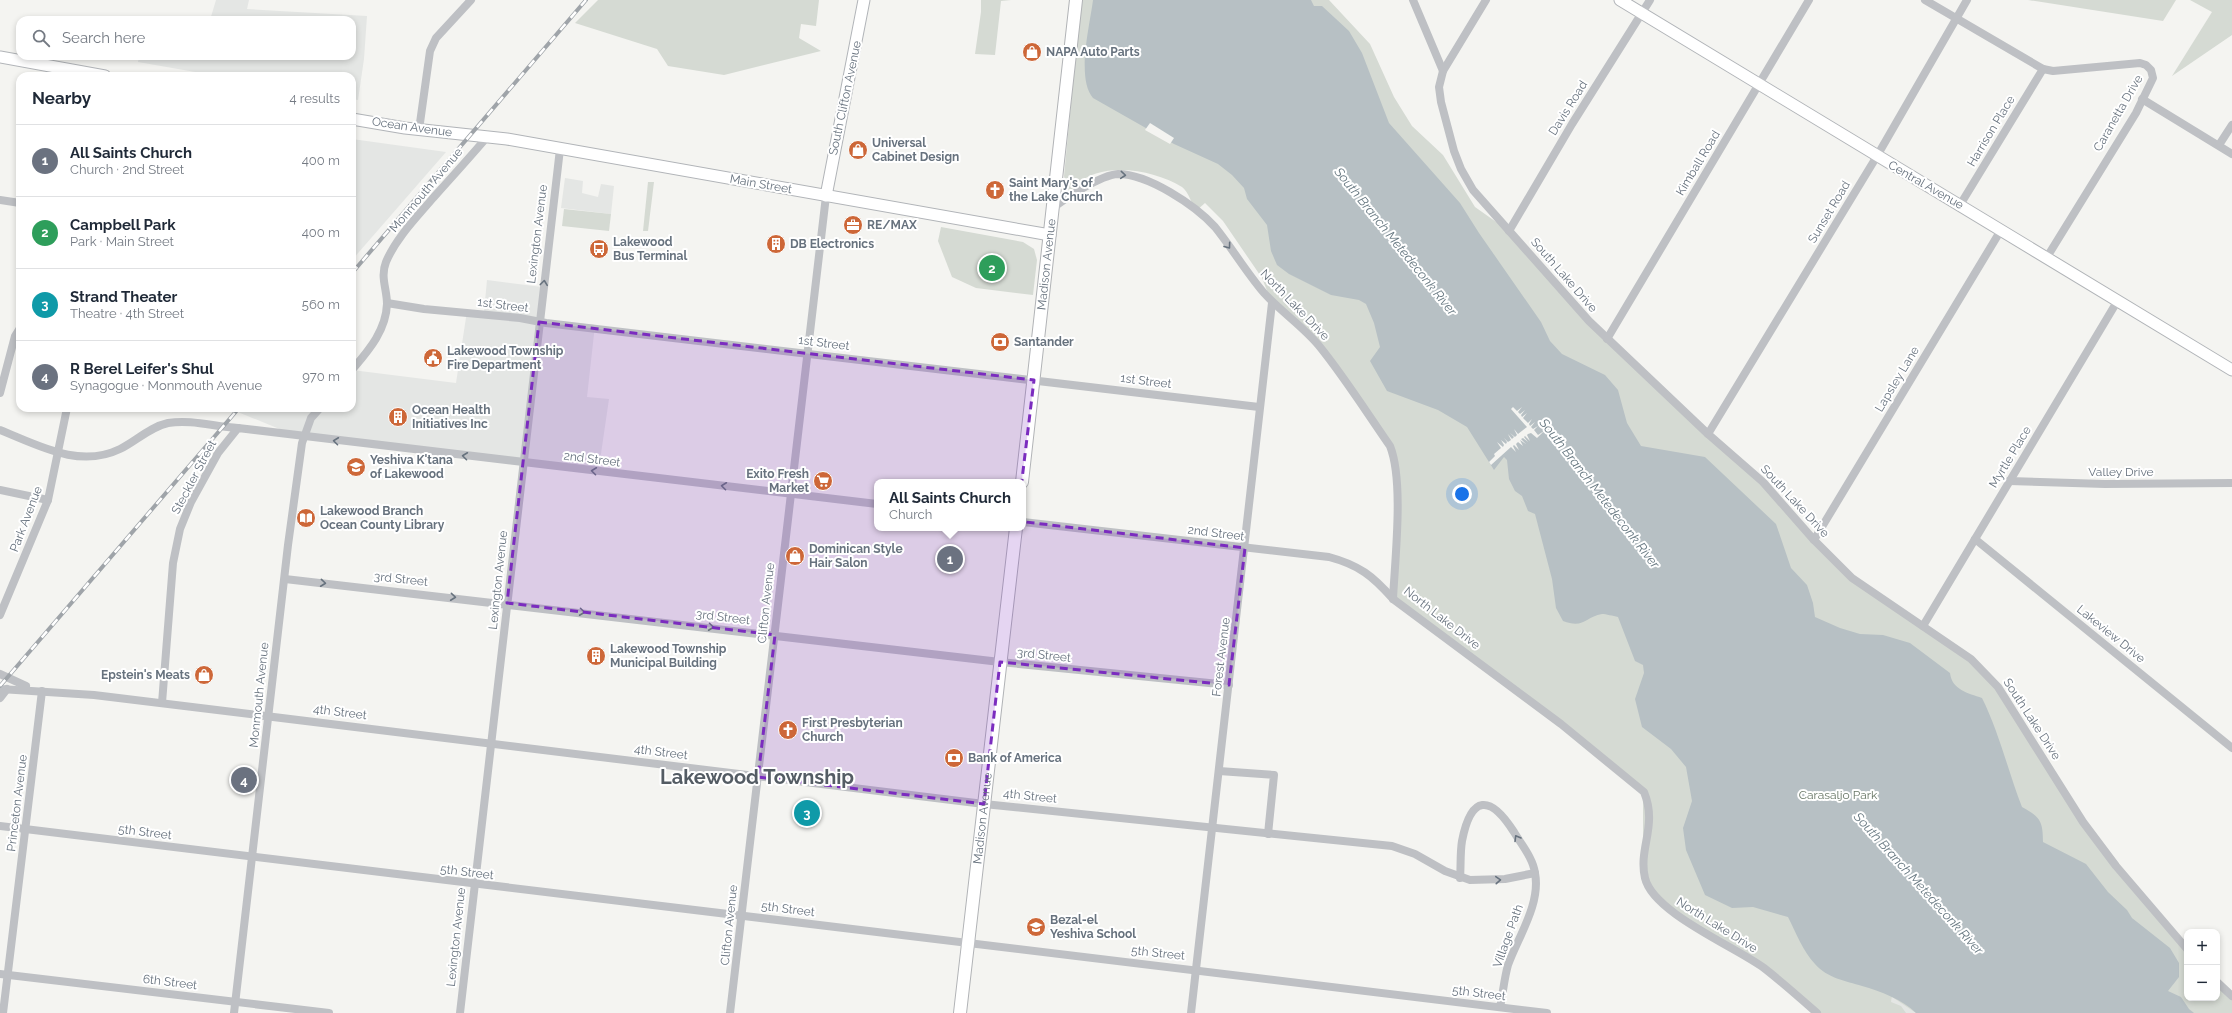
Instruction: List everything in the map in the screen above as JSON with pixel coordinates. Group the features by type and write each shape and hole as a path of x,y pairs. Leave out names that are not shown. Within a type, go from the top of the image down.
{"highway":[{"name":"Madison Avenue","path":"1022,479 1076,0"},
{"name":"Madison Avenue","path":"960,1013 1016,531"}],"main road":[{"name":"South Clifton Avenue","path":"826,196 864,0"},
{"name":"Central Avenue","path":"1620,0 2232,370"},
{"path":"0,57 16,60"},
{"path":"17,60 83,72"},
{"name":"Ocean Avenue","path":"356,119 419,130 472,134"},
{"name":"Main Street","path":"472,134 1050,235"}],"street":[{"path":"419,130 430,52 436,38 471,0"},
{"path":"1413,0 1443,71"},
{"path":"1443,71 1486,0"},
{"name":"Davis Road","path":"1509,231 1572,124 1650,0"},
{"name":"Kimball Road","path":"1607,338 1809,0"},
{"name":"Caranetta Drive","path":"1925,0 2043,69 2053,71 2128,64 2146,64 2151,70 2153,78 2142,99 2047,257"},
{"name":"Sunset Road","path":"1708,434 1876,156 1967,0"},
{"name":"Harrison Place","path":"1960,205 2043,69"},
{"name":"South Lake Drive","path":"1443,71 1439,87 1441,102 1454,151 1461,169 1473,190 1589,321 1708,434 1763,482 1814,540 1852,578 1970,659 1998,687 2083,822 2116,866 2184,945"},
{"path":"2142,99 2232,154"},
{"path":"2219,145 2232,125"},
{"name":"Monmouth Avenue","path":"356,365 378,336 384,322 387,303 383,283 384,272 386,263 395,246 419,215 488,136"},
{"name":"Lexington Avenue","path":"460,1013 522,463 560,150"},
{"name":"North Lake Drive","path":"1052,210 1098,179 1118,174 1143,180 1178,198 1214,226 1256,284 1272,303 1319,346 1390,446 1395,460 1397,499 1394,599 1556,721 1644,792 1649,804 1651,815 1644,860 1645,879 1652,893 1665,905 1694,926 1763,968 1817,1013"},
{"name":"Clifton Avenue","path":"730,1013 826,196"},
{"path":"0,200 16,202"},
{"name":"Lapsley Lane","path":"1814,540 2001,230"},
{"name":"Myrtle Place","path":"1923,626 2118,300"},
{"name":"1st Street","path":"387,303 424,309 520,318 539,322 1260,407"},
{"name":"Forest Avenue","path":"1191,1013 1272,303"},
{"path":"0,394 14,336 16,333"},
{"name":"Park Avenue","path":"0,615 48,500 59,453 66,412"},
{"name":"Monmouth Avenue","path":"234,1013 285,578 304,437 311,418 316,412"},
{"path":"0,430 59,453 92,457 108,455 150,430 168,423 190,422 304,437"},
{"name":"Steckler Street","path":"162,703 173,563 180,529 191,502 218,453 238,428"},
{"name":"2nd Street","path":"304,437 874,504"},
{"name":"Valley Drive","path":"2009,481 2105,484 2232,483"},
{"path":"0,490 48,500"},
{"name":"2nd Street","path":"1026,522 1329,557 1350,563 1377,581 1394,599"},
{"name":"Lakeview Drive","path":"1975,539 2232,748"},
{"name":"3rd Street","path":"285,578 1000,662 1229,685"},
{"path":"0,674 18,684 42,691"},
{"path":"0,698 3,689 42,691"},
{"name":"4th Street","path":"42,691 270,715 984,804 1392,846 1415,854 1460,878"},
{"name":"Princeton Avenue","path":"3,1013 4,975 27,829 42,691"},
{"path":"1219,771 1274,776 1268,834"},
{"name":"Village Path","path":"1460,878 1462,842 1469,817 1474,808 1483,804 1491,806 1504,816 1528,856 1535,873 1534,893 1530,911 1508,966 1500,1007"},
{"name":"5th Street","path":"0,826 474,885 1547,1013"},
{"path":"1460,878 1470,880 1498,880 1535,873"},
{"name":"6th Street","path":"4,975 329,1013"},
{"path":"2220,985 2232,996"}],"highlighted area":[{"path":"539,322 1034,380 1017,521 1245,548 1239,611 1229,685 1000,662 984,804 758,777 775,635 507,603"}],"shaded area":[{"path":"216,0 249,0 247,9 367,16 364,59 358,100 356,100 356,72 195,72 138,62 138,60 356,60 356,16 211,16"},
{"path":"356,140 446,152 356,255"},
{"path":"565,178 583,181 582,193 598,197 601,184 614,186 611,214 561,208"},
{"path":"487,280 542,287 539,319 595,325 587,397 609,399 598,474 299,437 238,412 356,412 356,370 456,383 467,311 484,312"},
{"path":"1892,997 1915,1011 1916,1013 1888,1013"}],"green space":[{"path":"598,0 819,0 816,26 801,24 799,38 821,51 724,75 668,66 657,49 575,23"},
{"path":"981,0 1011,0 1001,1 995,55 975,54 981,12"},
{"name":"Carasaljo Park","path":"1081,0 1329,0 1370,44 1394,97 1412,126 1443,155 1475,207 1509,231 1589,321 1763,482 1852,578 1983,670 2083,822 2184,945 2184,1001 2220,1001 2220,985 2232,996 2232,1013 1916,1013 1892,997 1891,1002 1901,1006 1906,1013 1817,1013 1769,973 1665,905 1643,874 1643,791 1393,599 1395,460 1321,348 1272,303 1262,278 1223,221 1205,203 1196,211 1182,187 1158,176 1129,170 1100,172 1087,177 1076,185 1069,199 1064,176"},
{"path":"2028,0 2176,0 2163,21"},
{"path":"2190,0 2232,0 2232,35 2172,76 2212,12"},
{"path":"648,182 654,182 648,231 643,231"},
{"path":"564,209 611,214 609,231 562,226"},
{"path":"941,227 1023,242 1034,249 1037,260 1033,295 976,288 952,277 938,241"}],"water":[{"name":"Carasaljo Park","path":"1093,0 1311,0 1314,6 1322,6 1349,31 1362,53 1389,123 1460,203 1541,322 1550,341 1562,354 1605,375 1618,390 1627,423 1641,446 1705,457 1776,524 1791,568 1807,585 1813,603 1815,617 1840,628 1860,634 1883,635 1910,643 1950,673 1951,679 1957,687 1982,698 1993,724 2022,807 2039,820 2042,829 2043,842 2086,864 2108,892 2127,910 2132,918 2170,948 2179,963 2179,977 2168,991 2181,997 2189,1009 2194,1013 1916,1013 1911,1008 1891,996 1825,973 1815,964 1807,953 1788,917 1753,907 1732,908 1705,895 1686,850 1683,828 1692,801 1686,767 1671,749 1642,727 1635,699 1644,673 1643,665 1635,661 1618,617 1602,614 1596,615 1584,622 1576,624 1563,621 1556,608 1552,579 1535,514 1528,511 1522,496 1515,491 1509,479 1507,460 1504,457 1494,470 1467,427 1438,410 1387,391 1370,361 1380,347 1374,323 1366,304 1359,300 1331,295 1289,274 1277,265 1271,251 1267,225 1247,199 1244,188 1232,175 1218,164 1174,144 1093,98 1088,89 1085,78 1085,65 1087,37"}],"pier":[{"path":"1150,123 1174,138 1170,144 1145,130"},
{"path":"1513,407 1517,411 1522,407 1518,412 1520,414 1525,410 1521,415 1522,417 1527,413 1523,418 1528,423 1532,419 1529,424 1530,426 1535,422 1531,427 1533,429 1538,426 1534,430 1538,435 1544,431 1537,438 1531,433 1528,434 1527,435 1530,441 1525,436 1524,437 1528,442 1523,438 1521,439 1526,444 1520,440 1523,446 1518,442 1516,444 1519,450 1514,445 1513,446 1516,452 1511,447 1491,465 1489,462 1495,456 1494,454 1501,448 1497,442 1503,447 1504,445 1501,440 1506,444 1507,442 1504,438 1508,442 1511,440 1508,434 1512,439 1514,437 1510,433 1515,437 1517,435 1514,429 1518,434 1527,427 1511,409"}],"railway":[{"path":"356,268 586,0"},
{"path":"0,686 236,412"}],"place":[{"name":"NAPA Auto Parts","path":"1032,52"},
{"name":"Universal Cabinet Design","path":"858,150"},
{"name":"Saint Mary's of the Lake Church","path":"995,190"},
{"name":"RE/MAX","path":"853,225"},
{"name":"DB Electronics","path":"776,244"},
{"name":"Lakewood Bus Terminal","path":"599,249"},
{"name":"Campbell Park","path":"992,268"},
{"name":"Santander","path":"1000,342"},
{"name":"Lakewood Township Fire Department","path":"433,358"},
{"name":"Ocean Health Initiatives Inc","path":"398,417"},
{"name":"Yeshiva K'tana of Lakewood","path":"356,467"},
{"name":"Exito Fresh Market","path":"823,481"},
{"name":"Lakewood Branch Ocean County Library","path":"306,518"},
{"name":"Dominican Style Hair Salon","path":"795,556"},
{"name":"All Saints Church","path":"950,559"},
{"name":"Lakewood Township Municipal Building","path":"596,656"},
{"name":"Epstein's Meats","path":"204,675"},
{"name":"First Presbyterian Church","path":"788,730"},
{"name":"Bank of America","path":"954,758"},
{"name":"R Berel Leifer's Shul","path":"244,780"},
{"name":"Strand Theater","path":"807,813"},
{"name":"Bezal-el Yeshiva School","path":"1036,927"}],"district":[{"name":"Lakewood Township","path":"757,777"}],"water label":[{"name":"South Branch Metedeconk River","path":"1396,241"},
{"name":"South Branch Metedeconk River","path":"1600,493"},
{"name":"South Branch Metedeconk River","path":"1919,883"}]}
